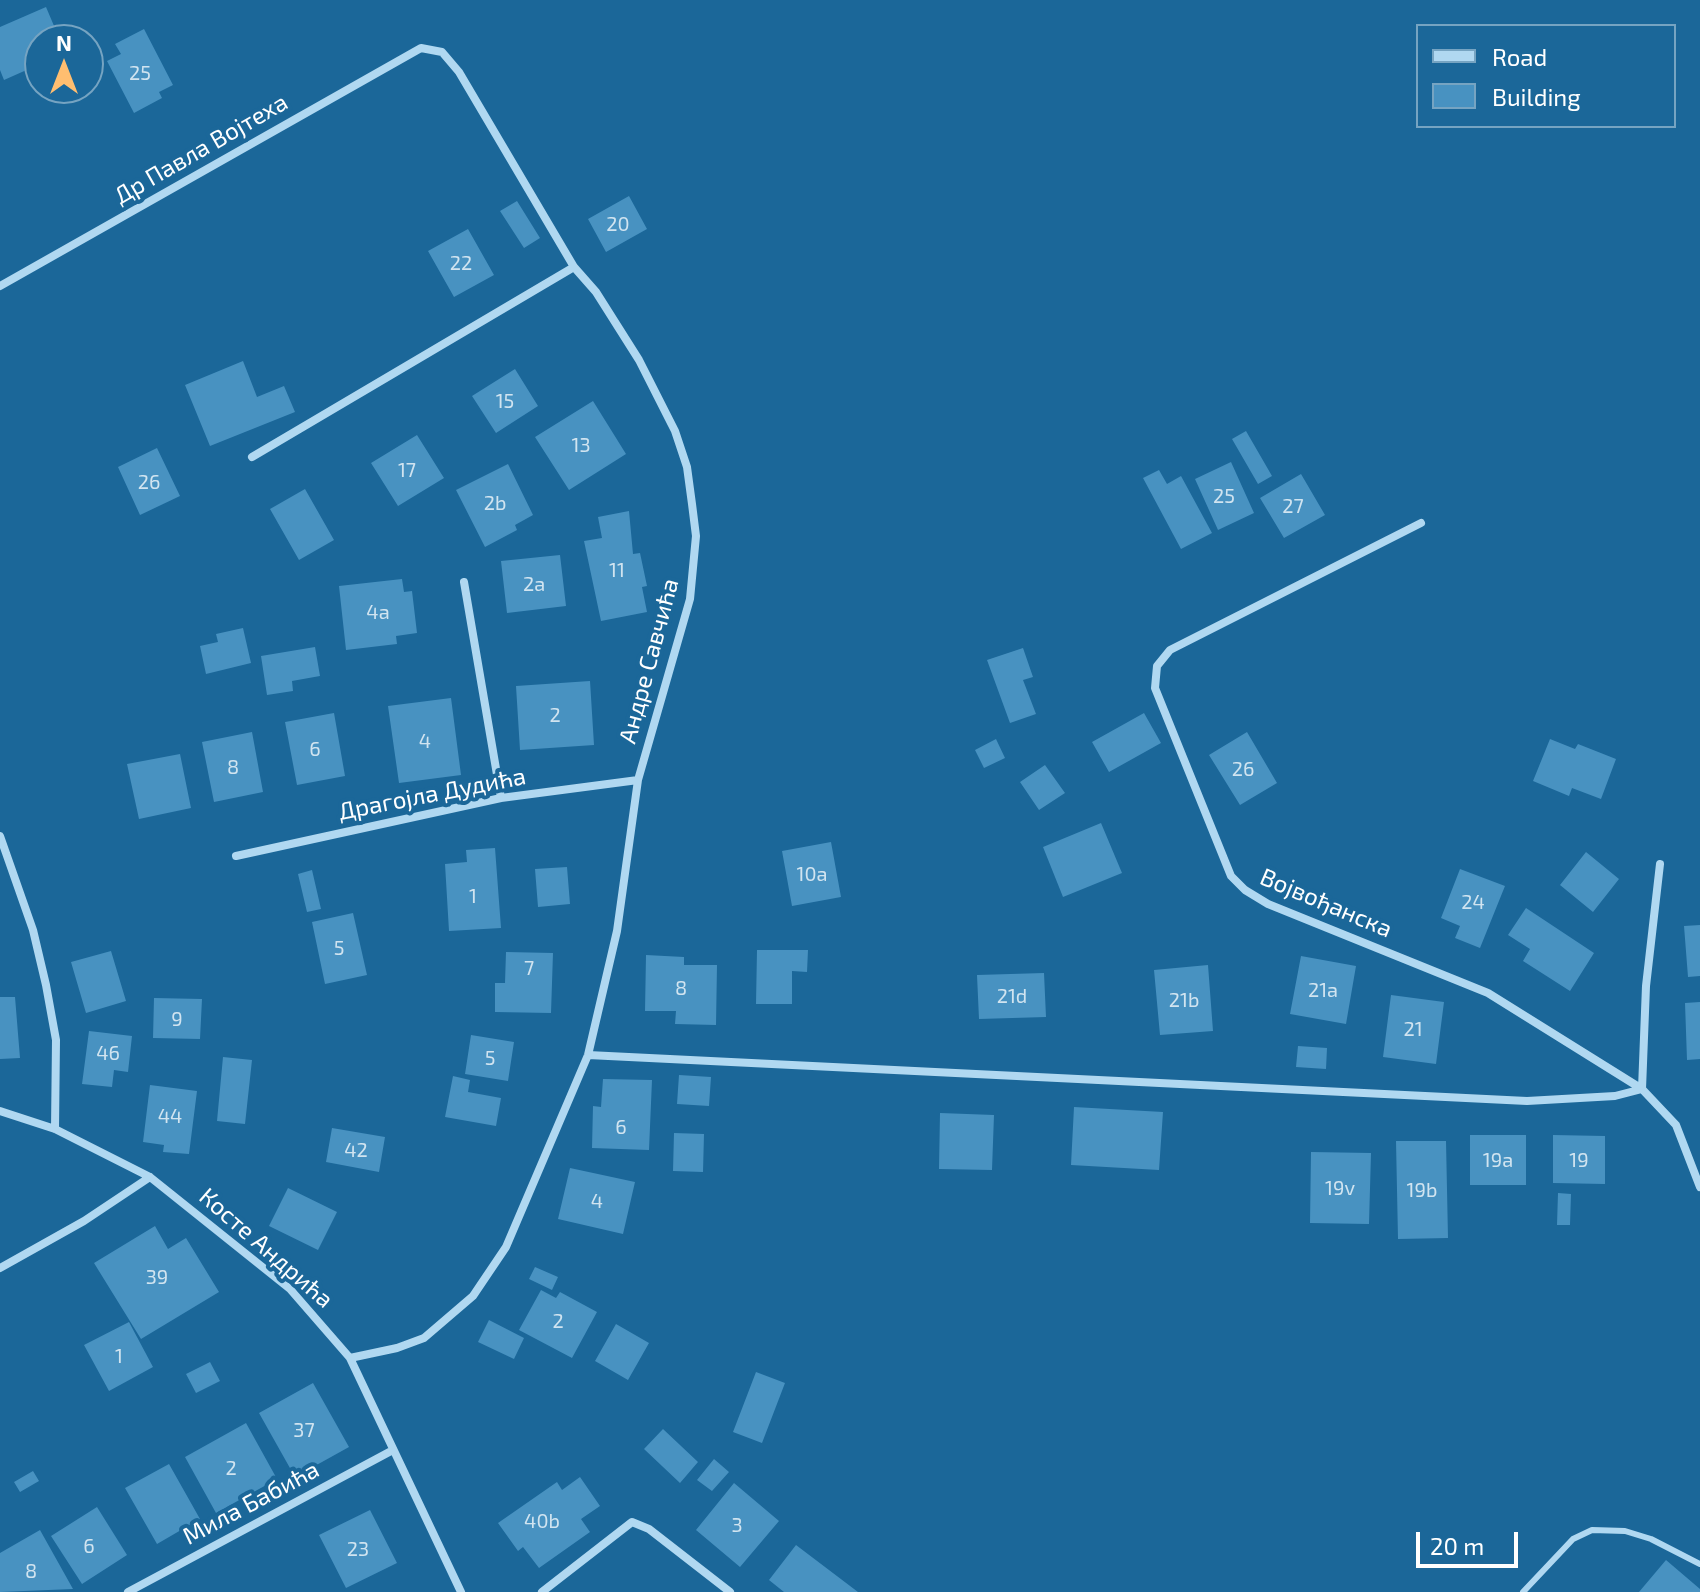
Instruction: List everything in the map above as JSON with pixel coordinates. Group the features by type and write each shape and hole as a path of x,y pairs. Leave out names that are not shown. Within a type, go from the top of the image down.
{"street":[{"name":"Андре Савчића","path":"350,1358 397,1348 424,1338 473,1296 506,1247 588,1055 617,931 638,780 690,599 696,536 687,467 675,431 639,360 596,292 574,267 459,72 442,52 421,48"},
{"name":"Др Павла Војтеха","path":"0,286 421,48"},
{"path":"252,457 574,267"},
{"name":"Војвођанска","path":"1421,523 1170,650 1157,666 1155,688 1231,876 1245,890 1268,904 1488,993 1642,1089 1676,1125 1700,1187"},
{"path":"464,582 501,798"},
{"name":"Драгојла Дудића","path":"236,856 501,798 638,780"},
{"path":"0,836 33,930 46,985 56,1040 55,1129"},
{"path":"588,1055 1527,1101 1582,1100 1642,1089 1646,986 1660,864"},
{"name":"Косте Андрића","path":"0,1111 55,1129 150,1177 290,1289 350,1358 461,1592"},
{"path":"0,1268 84,1221 150,1177"},
{"name":"Мила Бабића","path":"128,1592 393,1450"},
{"path":"542,1592 632,1522 649,1529 730,1592"}],"lane":[{"path":"1523,1592 1573,1539 1592,1530 1625,1531 1651,1539 1700,1564"}],"building":[{"path":"46,7 53,24 24,24 24,71 4,80 0,70 0,27"},
{"path":"144,29 173,85 159,92 162,98 134,113 107,61 121,54 115,44"},
{"path":"629,196 647,229 606,252 588,219"},
{"path":"517,201 540,238 524,248 500,211"},
{"path":"468,229 494,275 454,297 428,251"},
{"path":"243,361 257,397 284,386 295,412 210,446 185,385"},
{"path":"515,369 538,406 496,433 472,396"},
{"path":"593,401 626,454 569,490 535,437"},
{"path":"1246,431 1272,476 1258,484 1232,439"},
{"path":"417,435 444,478 398,506 371,463"},
{"path":"157,448 180,496 140,515 118,467"},
{"path":"1231,462 1254,513 1218,530 1195,479"},
{"path":"508,464 533,515 515,525 517,530 485,547 456,490"},
{"path":"1159,470 1167,484 1181,476 1212,533 1181,549 1143,478"},
{"path":"1301,474 1325,515 1284,538 1260,498"},
{"path":"305,489 334,540 299,560 270,509"},
{"path":"629,511 633,554 640,553 647,586 642,587 647,612 601,621 584,541 602,538 598,517"},
{"path":"560,555 566,606 507,613 501,561"},
{"path":"402,579 404,592 412,591 417,633 396,636 397,644 346,650 339,586"},
{"path":"243,628 251,663 206,674 200,646 218,642 216,634"},
{"path":"315,647 320,676 292,681 293,691 267,695 261,656"},
{"path":"1023,648 1033,677 1023,680 1036,714 1010,723 987,660"},
{"path":"590,681 594,745 520,750 516,686"},
{"path":"451,698 461,775 399,783 388,706"},
{"path":"334,713 345,776 297,785 285,722"},
{"path":"1144,713 1161,743 1109,772 1092,742"},
{"path":"252,732 263,792 214,802 202,742"},
{"path":"1247,732 1277,783 1240,805 1209,755"},
{"path":"996,739 1005,758 984,768 975,750"},
{"path":"1550,739 1575,749 1578,744 1616,759 1601,799 1572,788 1569,796 1533,781"},
{"path":"180,754 191,808 139,819 127,764"},
{"path":"1045,765 1065,793 1039,810 1020,782"},
{"path":"1101,823 1122,873 1063,897 1043,847"},
{"path":"831,842 841,897 792,906 782,851"},
{"path":"495,848 501,928 449,931 445,864 467,862 466,850"},
{"path":"1586,852 1619,879 1593,912 1560,885"},
{"path":"567,867 570,904 538,907 535,869"},
{"path":"1460,869 1505,886 1480,948 1455,938 1460,926 1441,918"},
{"path":"312,870 321,909 307,912 298,874"},
{"path":"1526,908 1594,953 1570,991 1523,961 1530,949 1508,935"},
{"path":"353,913 367,975 325,984 312,922"},
{"path":"1700,925 1700,976 1688,977 1684,926"},
{"path":"757,950 808,950 807,972 792,971 792,1004 756,1004"},
{"path":"111,951 126,1001 86,1013 71,962"},
{"path":"506,952 553,953 551,1013 495,1012 495,983 505,983"},
{"path":"646,955 684,957 684,965 717,965 716,1025 675,1024 676,1011 645,1011"},
{"path":"1301,956 1356,966 1346,1024 1290,1014"},
{"path":"1208,965 1213,1031 1160,1035 1154,970"},
{"path":"1044,973 1046,1017 979,1019 977,975"},
{"path":"1391,995 1444,1002 1436,1064 1383,1057"},
{"path":"0,997 15,997 20,1058 0,1059"},
{"path":"154,998 202,999 200,1039 153,1038"},
{"path":"1700,1002 1700,1059 1687,1060 1685,1003"},
{"path":"89,1031 132,1036 128,1072 114,1070 112,1087 82,1084"},
{"path":"471,1035 514,1042 508,1081 465,1074"},
{"path":"1298,1046 1327,1048 1326,1069 1296,1067"},
{"path":"223,1057 252,1060 245,1124 217,1121"},
{"path":"679,1075 711,1077 709,1106 677,1104"},
{"path":"453,1076 470,1080 468,1092 501,1098 496,1126 445,1117"},
{"path":"603,1079 652,1080 649,1150 592,1148 593,1106 601,1107"},
{"path":"150,1085 197,1091 189,1154 163,1152 164,1145 143,1142"},
{"path":"1074,1107 1163,1112 1159,1170 1071,1165"},
{"path":"940,1113 994,1115 992,1170 939,1169"},
{"path":"332,1128 385,1137 379,1172 326,1162"},
{"path":"674,1133 704,1134 703,1172 673,1171"},
{"path":"1470,1135 1526,1135 1526,1185 1470,1185"},
{"path":"1553,1135 1605,1136 1605,1184 1553,1183"},
{"path":"1396,1141 1446,1141 1448,1238 1398,1239"},
{"path":"1311,1152 1371,1153 1369,1224 1310,1223"},
{"path":"570,1168 635,1182 623,1234 558,1219"},
{"path":"288,1188 337,1212 318,1250 269,1226"},
{"path":"1558,1193 1571,1194 1570,1225 1557,1225"},
{"path":"155,1226 168,1249 186,1238 219,1292 141,1339 94,1263"},
{"path":"535,1267 558,1277 552,1290 529,1279"},
{"path":"541,1290 556,1298 560,1292 597,1312 572,1358 519,1330"},
{"path":"489,1320 524,1338 514,1359 478,1342"},
{"path":"129,1322 153,1367 109,1391 84,1345"},
{"path":"616,1324 649,1343 628,1380 595,1361"},
{"path":"210,1362 220,1381 196,1393 186,1374"},
{"path":"756,1372 785,1383 762,1443 733,1432"},
{"path":"313,1383 349,1447 295,1477 259,1413"},
{"path":"246,1423 277,1479 216,1513 185,1457"},
{"path":"663,1429 698,1462 680,1483 644,1449"},
{"path":"714,1459 729,1472 712,1491 697,1480"},
{"path":"169,1464 200,1519 157,1544 125,1488"},
{"path":"33,1471 39,1481 20,1492 14,1482"},
{"path":"580,1477 600,1506 581,1519 590,1532 539,1568 523,1547 518,1551 498,1523 557,1482 562,1490"},
{"path":"734,1483 779,1521 740,1567 696,1530"},
{"path":"97,1507 127,1555 82,1584 51,1536"},
{"path":"370,1510 397,1563 346,1588 319,1535"},
{"path":"40,1530 73,1589 0,1592 0,1553"},
{"path":"796,1545 858,1592 784,1592 769,1580"},
{"path":"1666,1560 1700,1589 1700,1592 1639,1592"}]}
